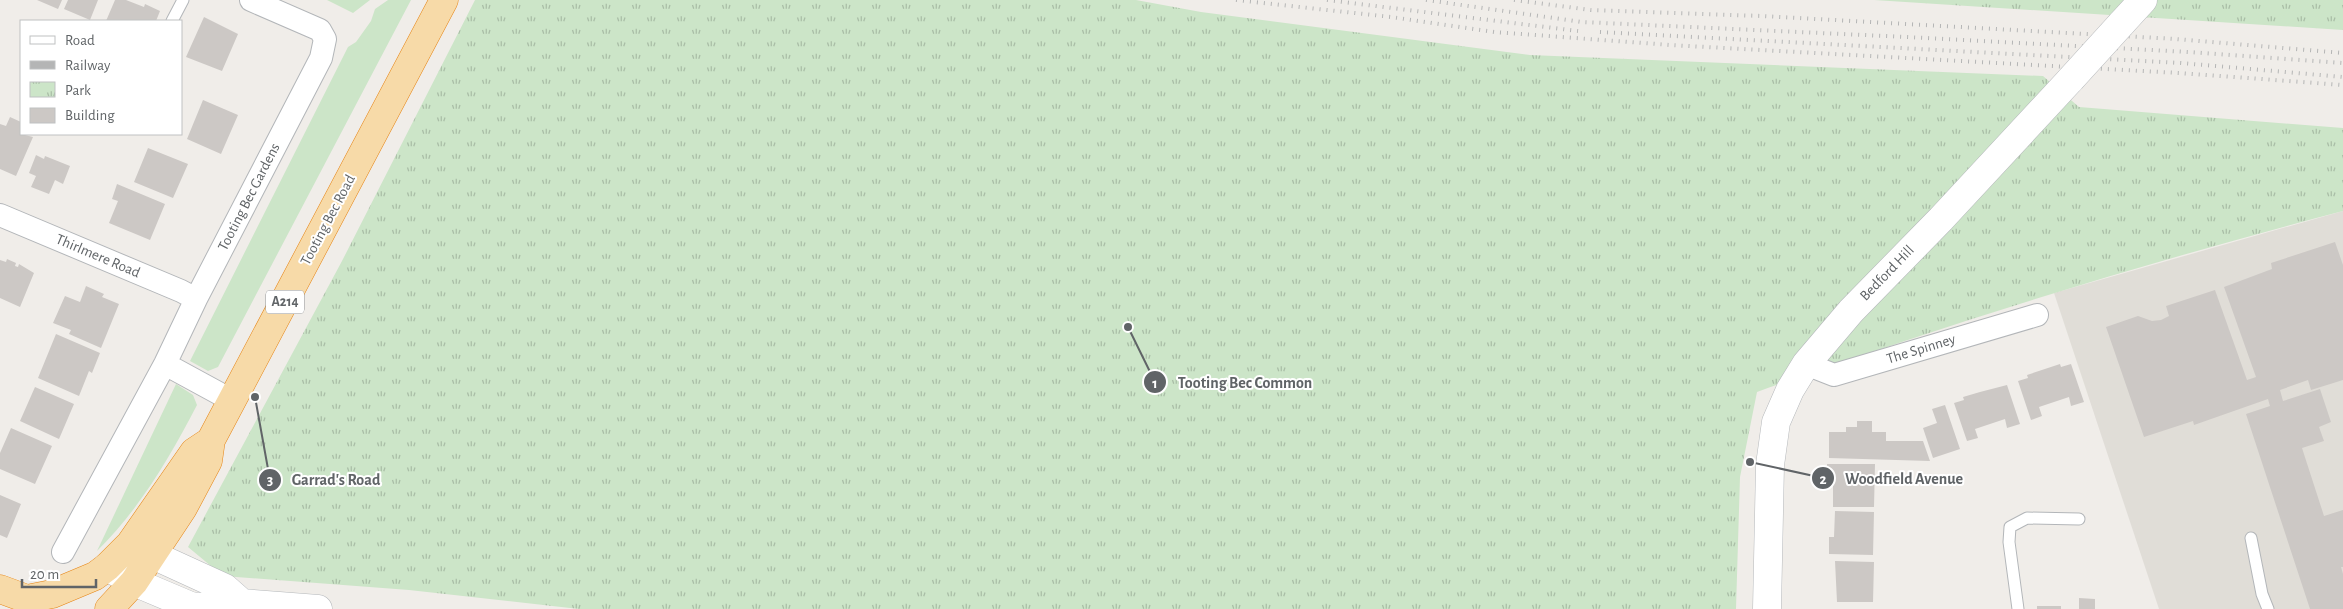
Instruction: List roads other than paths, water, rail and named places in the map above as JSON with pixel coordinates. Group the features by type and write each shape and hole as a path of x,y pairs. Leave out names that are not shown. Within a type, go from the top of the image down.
{"highway":[{"name":"Tooting Bec Road","path":"39,601 95,576 120,575 202,474 208,461 211,440 444,0"},
{"name":"A214","path":"109,609 120,575"},
{"name":"A214","path":"0,590 39,601"}],"main road":[{"name":"Bedford Hill","path":"1767,609 1770,465 1776,422 1790,390 1806,364 1851,311 1941,219 2143,0"},
{"path":"141,549 225,588 242,603"},
{"path":"120,575 193,607 242,603 318,609"}],"street":[{"name":"Tooting Bec Gardens","path":"63,552 165,364 196,299 321,58 325,39 320,30 252,0"},
{"name":"Thirlmere Road","path":"0,215 196,299"},
{"name":"The Spinney","path":"1806,364 1834,375 2037,315"},
{"path":"165,364 232,401"}],"lane":[{"path":"173,20 183,0"},
{"path":"2018,609 2009,542 2010,527 2027,518 2079,519"},
{"path":"2251,538 2262,594 2268,609"}],"railway":[{"path":"1236,0 1391,17 1494,32 1670,45 2179,73 2343,85"},
{"path":"1327,0 1578,31"},
{"path":"1426,0 1582,22 2189,52 2343,63"},
{"path":"1514,0 1591,10 1762,16 2176,39 2343,53"},
{"path":"1600,32 2181,63 2343,77"}],"place":[{"name":"Tooting Bec Common","path":"1128,327"},
{"name":"Garrad's Road","path":"255,397"},
{"name":"Woodfield Avenue","path":"1750,462"}]}
